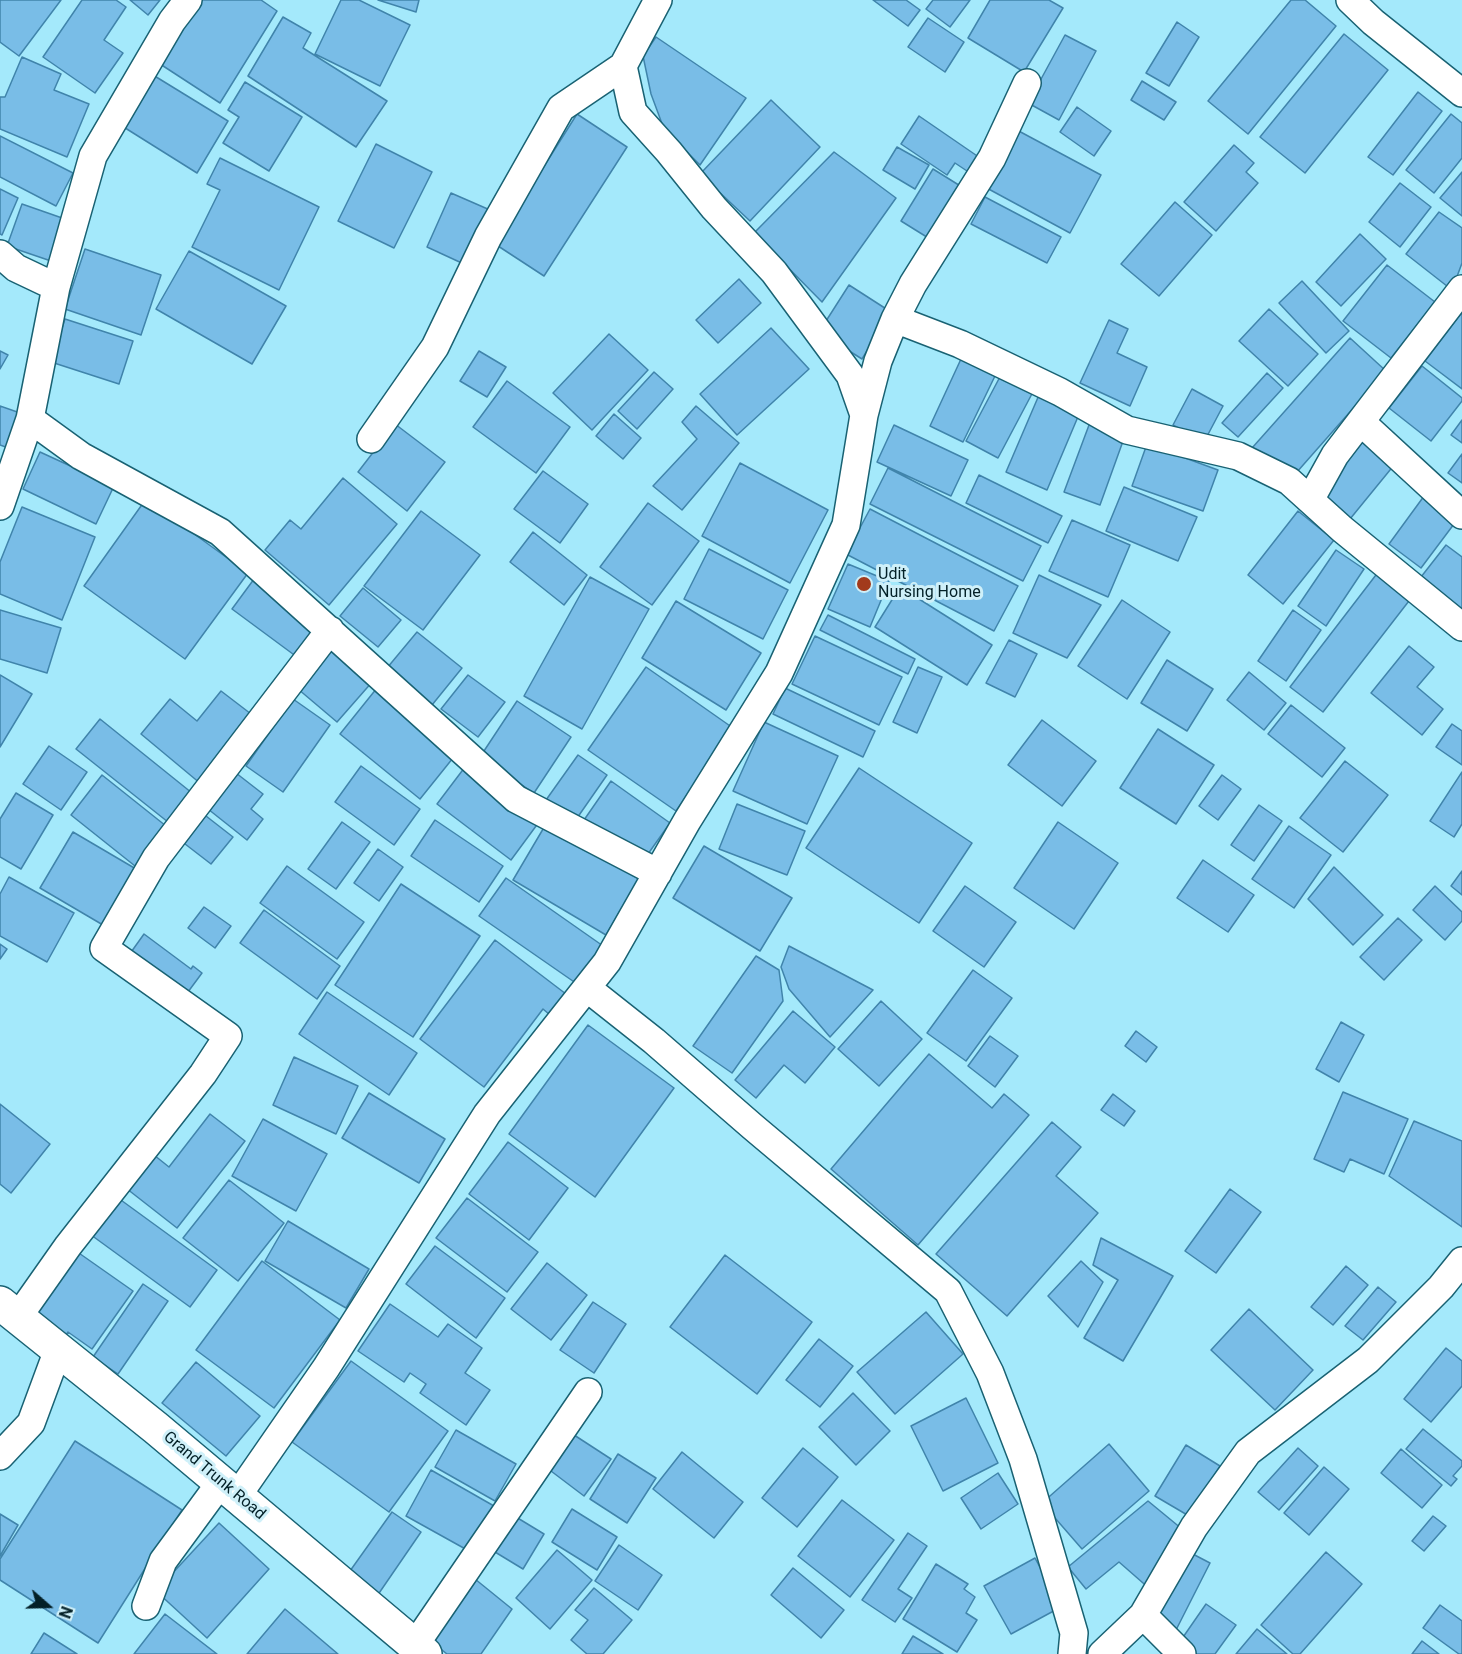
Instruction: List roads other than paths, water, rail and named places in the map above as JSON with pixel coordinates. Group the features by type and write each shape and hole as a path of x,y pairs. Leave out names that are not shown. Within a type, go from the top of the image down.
{"main road":[{"name":"Grand Trunk Road","path":"9,1310 230,1489 420,1649"}],"street":[{"path":"0,506 30,419 56,287 93,156 172,21 188,0"},
{"path":"371,439 435,347 488,237 561,108 623,66 658,0"},
{"path":"1350,0 1373,22 1462,93"},
{"path":"623,66 633,112 714,208 774,272 850,375 864,415"},
{"path":"146,1606 163,1561 230,1489 326,1368 487,1114 607,962 687,821 779,673 846,525 864,415 878,361 913,284 992,158 1027,83"},
{"path":"0,254 16,267 56,287"},
{"path":"1310,500 1335,455 1462,289"},
{"path":"896,319 960,344 1060,392 1127,430 1238,456 1289,481 1342,529 1462,627"},
{"path":"30,419 81,456 220,532 516,799 658,873"},
{"path":"1361,422 1462,515"},
{"path":"9,1310 68,1246 203,1074 228,1036 104,948 156,858 330,630"},
{"path":"587,988 654,1041 761,1135 948,1291 990,1373 1023,1459 1074,1633 1072,1654"},
{"path":"1102,1654 1143,1615 1194,1527 1248,1452 1368,1360 1441,1287 1462,1261"},
{"path":"0,1456 31,1423 58,1350"},
{"path":"420,1649 588,1392"},
{"path":"1143,1615 1182,1654"}],"place":[{"name":"Udit Nursing Home","path":"864,584"}]}
